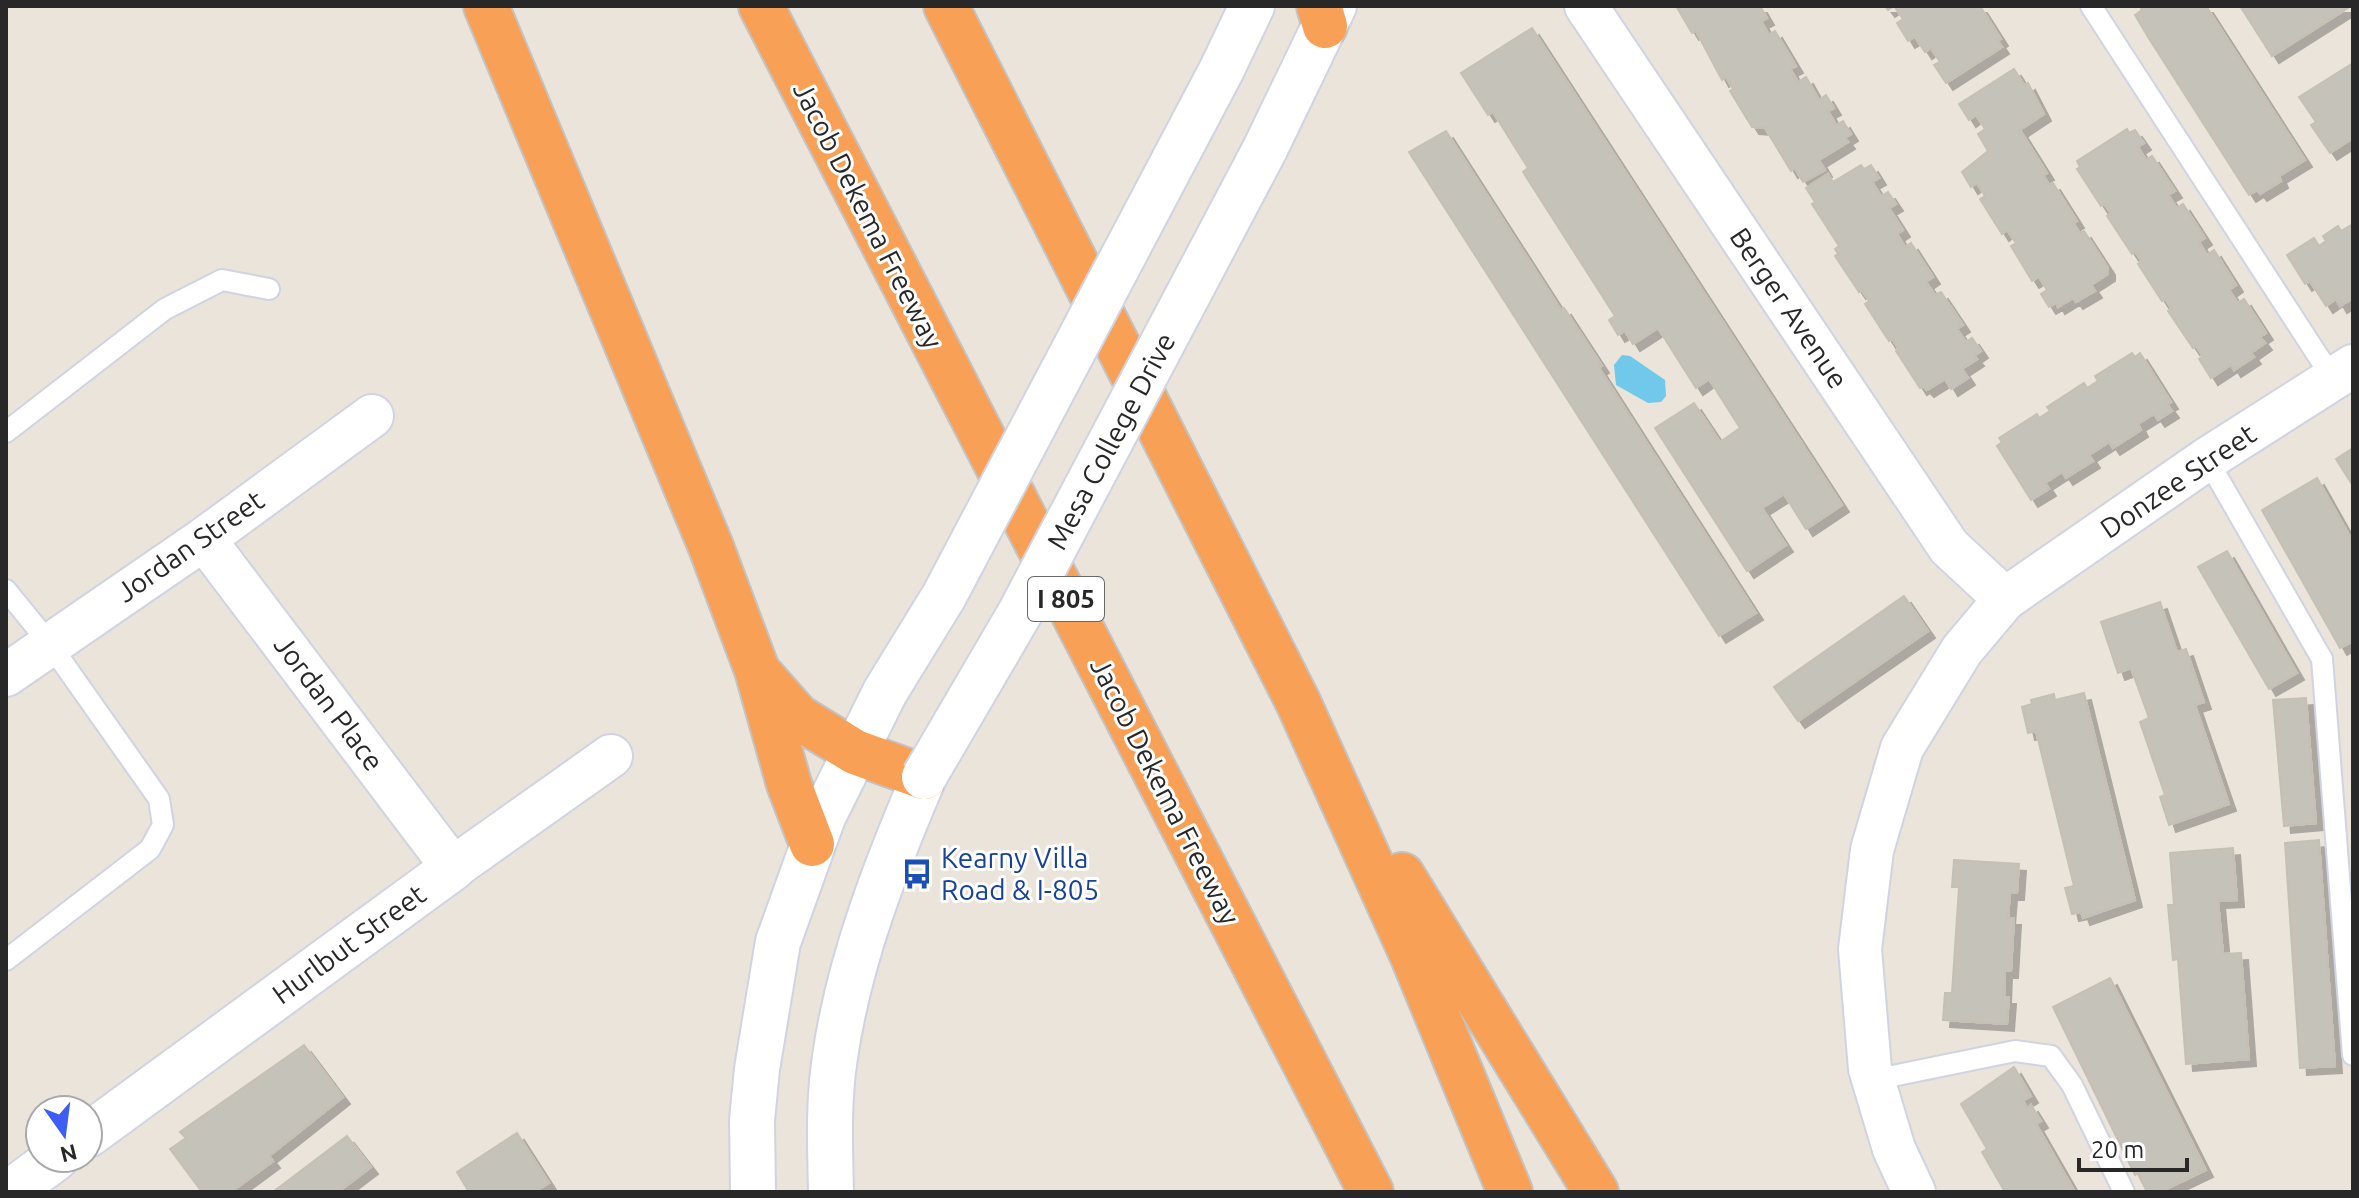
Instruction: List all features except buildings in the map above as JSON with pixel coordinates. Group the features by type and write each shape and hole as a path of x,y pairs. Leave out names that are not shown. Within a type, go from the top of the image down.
{"highway":[{"path":"486,6 702,524 757,670 789,784 812,844"},
{"name":"Jacob Dekema Freeway","path":"761,6 1371,1192"},
{"path":"946,6 1298,702 1414,959 1510,1192"},
{"path":"757,670 798,717 855,752 924,777"},
{"path":"1298,702 1596,1192"}],"main road":[{"path":"753,1192 752,1120 757,1069 778,942 812,844 885,692 952,582 1222,69 1252,6"},
{"name":"Mesa College Drive","path":"831,1192 830,1125 834,1058 869,920 924,777 1021,611 1265,149 1326,13"},
{"name":"Hurlbut Street","path":"104,1123 453,868"},
{"path":"10,1192 34,1174"}],"street":[{"name":"Berger Avenue","path":"1586,6 1949,547 2005,599"},
{"name":"Donzee Street","path":"1914,1192 1894,1149 1873,1080 1860,949 1872,850 1902,748 1962,650 2005,599 2207,459 2343,373"},
{"name":"Jordan Street","path":"6,675 204,539 372,416"},
{"name":"Jordan Place","path":"204,539 453,868"},
{"name":"Hurlbut Street","path":"453,868 611,756"}],"lane":[{"path":"2091,6 2343,373"},
{"path":"6,432 165,309 222,280 269,289"},
{"path":"2207,459 2322,659 2353,1055"},
{"path":"6,590 49,643 159,799 163,825 150,849 6,960"},
{"path":"1873,1080 2015,1051 2051,1056 2072,1085 2124,1192"}],"water":[{"path":"1622,355 1630,356 1665,380 1666,396 1661,402 1648,403 1616,385 1614,365"}],"place":[{"name":"Kearny Villa Road & I-805","path":"917,874"}]}
